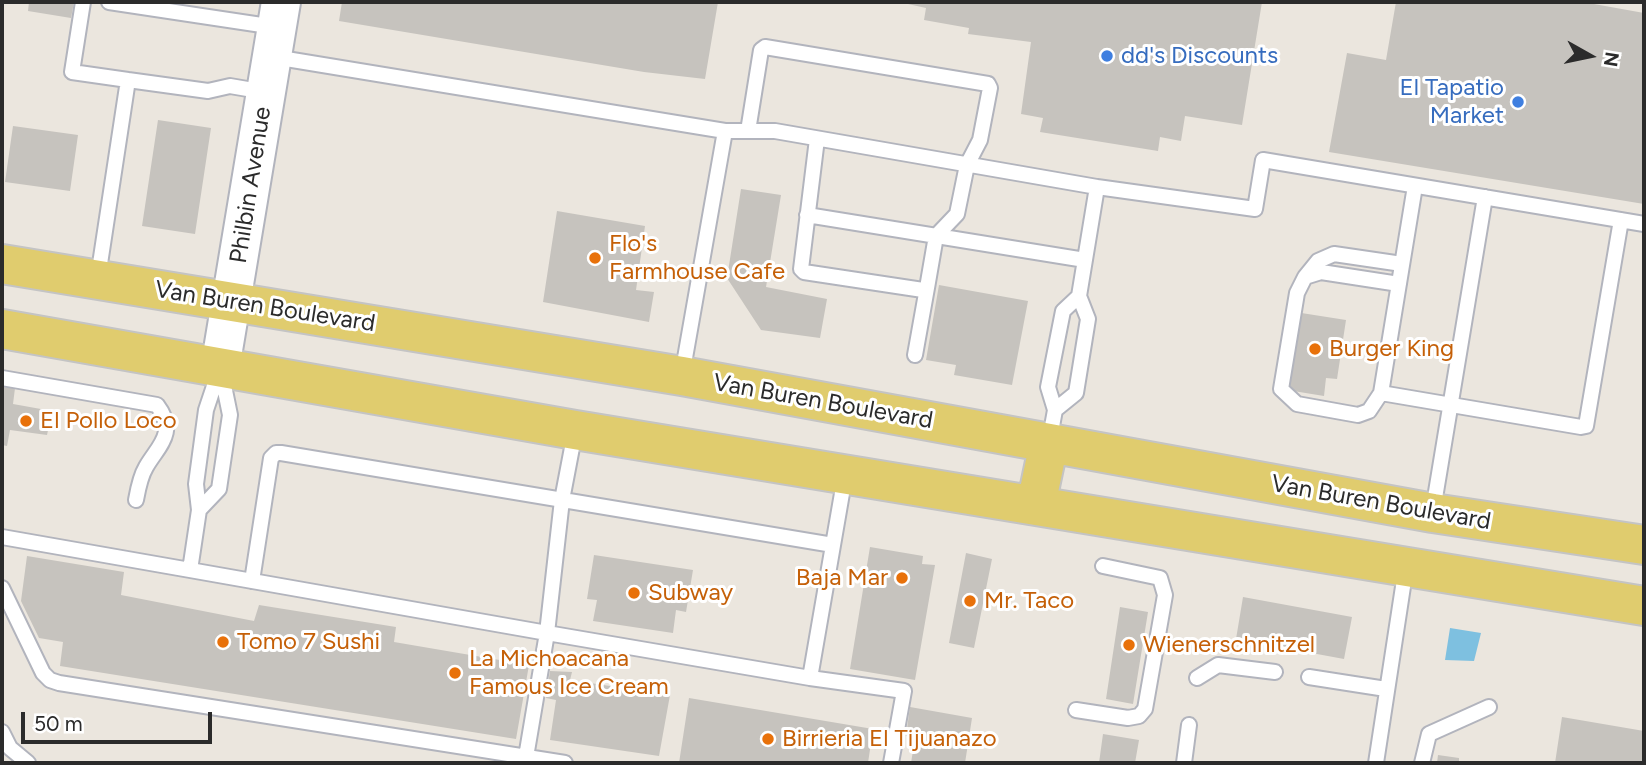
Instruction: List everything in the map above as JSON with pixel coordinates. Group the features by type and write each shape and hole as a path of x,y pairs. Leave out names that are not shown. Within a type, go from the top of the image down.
{"main road":[{"name":"Van Buren Boulevard","path":"2,264 682,376 1052,426 1433,513 1644,545"},
{"path":"2,329 575,430 1644,606"},
{"path":"1036,505 1052,426"}],"street":[{"name":"Philbin Avenue","path":"220,368 274,44"}],"lane":[{"path":"83,2 72,72 208,91 230,86 274,44"},
{"path":"109,2 274,44 725,131 775,131 1097,187 1255,209 1263,160 1644,224"},
{"path":"748,131 761,50 770,47 988,84 990,88 980,139 967,165 957,214 936,236 915,355"},
{"path":"97,279 128,80"},
{"path":"682,376 725,131"},
{"path":"817,139 800,265 804,272 923,290 927,288"},
{"path":"1402,264 1334,254 1318,261 1306,277 1297,293 1281,389 1297,404 1358,415 1369,411 1381,393 1415,186"},
{"path":"1052,426 1076,393 1088,319 1079,296 1097,187"},
{"path":"1433,513 1485,197"},
{"path":"807,215 1085,260"},
{"path":"1381,393 1586,426 1621,220"},
{"path":"1306,277 1321,272 1399,284"},
{"path":"1052,426 1048,387 1063,311 1079,296"},
{"path":"190,570 199,510 196,484 206,410 220,368"},
{"path":"199,510 219,489 230,415 220,368"},
{"path":"2,378 157,405 166,426 165,438 160,450 148,463 136,500"},
{"path":"526,757 547,633 562,500 575,430"},
{"path":"252,581 271,458 276,453 833,545"},
{"path":"810,678 846,475"},
{"path":"2,537 810,678 904,691 891,763"},
{"path":"1076,710 1128,718 1139,716 1145,709 1165,595 1164,587 1160,578 1103,566"},
{"path":"1376,763 1406,566"},
{"path":"2,588 43,673 50,680 59,683 565,763"},
{"path":"1197,678 1218,665 1275,672"},
{"path":"1309,677 1386,688"},
{"path":"1422,763 1429,734 1489,707"},
{"path":"1184,763 1189,726"},
{"path":"2,732 10,748 28,763"}],"water":[{"path":"1450,628 1481,633 1474,661 1445,660"}],"building":[{"path":"29,2 74,2 71,18 28,11"},
{"path":"342,2 718,2 705,79 644,72 339,21"},
{"path":"899,2 1262,2 1242,125 1185,116 1181,141 1160,137 1158,151 1040,132 1043,118 1021,114 1031,42 968,34 969,28 924,20 926,8"},
{"path":"1396,2 1594,2 1644,13 1644,204 1329,152 1347,53 1386,60"},
{"path":"158,120 211,128 195,234 142,226"},
{"path":"13,126 78,135 70,191 5,182"},
{"path":"741,189 781,195 766,287 827,299 820,338 761,330 727,278"},
{"name":"Flo's Farmhouse Cafe","path":"557,211 645,226 636,290 654,292 649,322 543,302"},
{"path":"939,285 1028,301 1012,385 954,375 956,365 926,360"},
{"path":"1295,312 1346,320 1337,379 1326,378 1324,396 1281,389"},
{"name":"El Pollo Loco","path":"2,387 15,388 13,404 52,411 47,435 10,430 7,446 2,445"},
{"path":"870,547 923,556 922,564 935,565 915,680 850,669"},
{"name":"Mr. Taco","path":"966,553 992,559 974,648 949,643"},
{"path":"594,555 693,570 686,612 676,610 673,633 593,621 597,600 587,599"},
{"path":"27,556 124,572 121,595 254,621 259,605 396,627 394,642 529,665 516,739 60,666 63,642 39,638 21,601"},
{"path":"1243,597 1352,617 1344,659 1236,639"},
{"path":"1120,607 1148,612 1133,704 1106,699"},
{"path":"550,671 572,672 570,680 670,695 659,756 550,740 556,700 546,698"},
{"path":"689,698 873,729 868,763 679,763"},
{"path":"910,707 972,718 965,763 911,763 915,738 906,736"},
{"path":"1562,717 1644,731 1644,763 1555,763"},
{"path":"1103,734 1139,740 1135,763 1099,763"},
{"path":"1438,755 1459,758 1459,763 1437,763"}],"place":[{"name":"dd's Discounts","path":"1107,56"},
{"name":"El Tapatio Market","path":"1518,102"},
{"name":"Flo's Farmhouse Cafe","path":"595,258"},
{"name":"Burger King","path":"1315,349"},
{"name":"El Pollo Loco","path":"26,421"},
{"name":"Baja Mar","path":"902,578"},
{"name":"Subway","path":"634,593"},
{"name":"Mr. Taco","path":"970,601"},
{"name":"Tomo 7 Sushi","path":"223,642"},
{"name":"Wienerschnitzel","path":"1129,645"},
{"name":"La Michoacana Famous Ice Cream","path":"455,673"},
{"name":"Birrieria El Tijuanazo","path":"768,739"}]}
